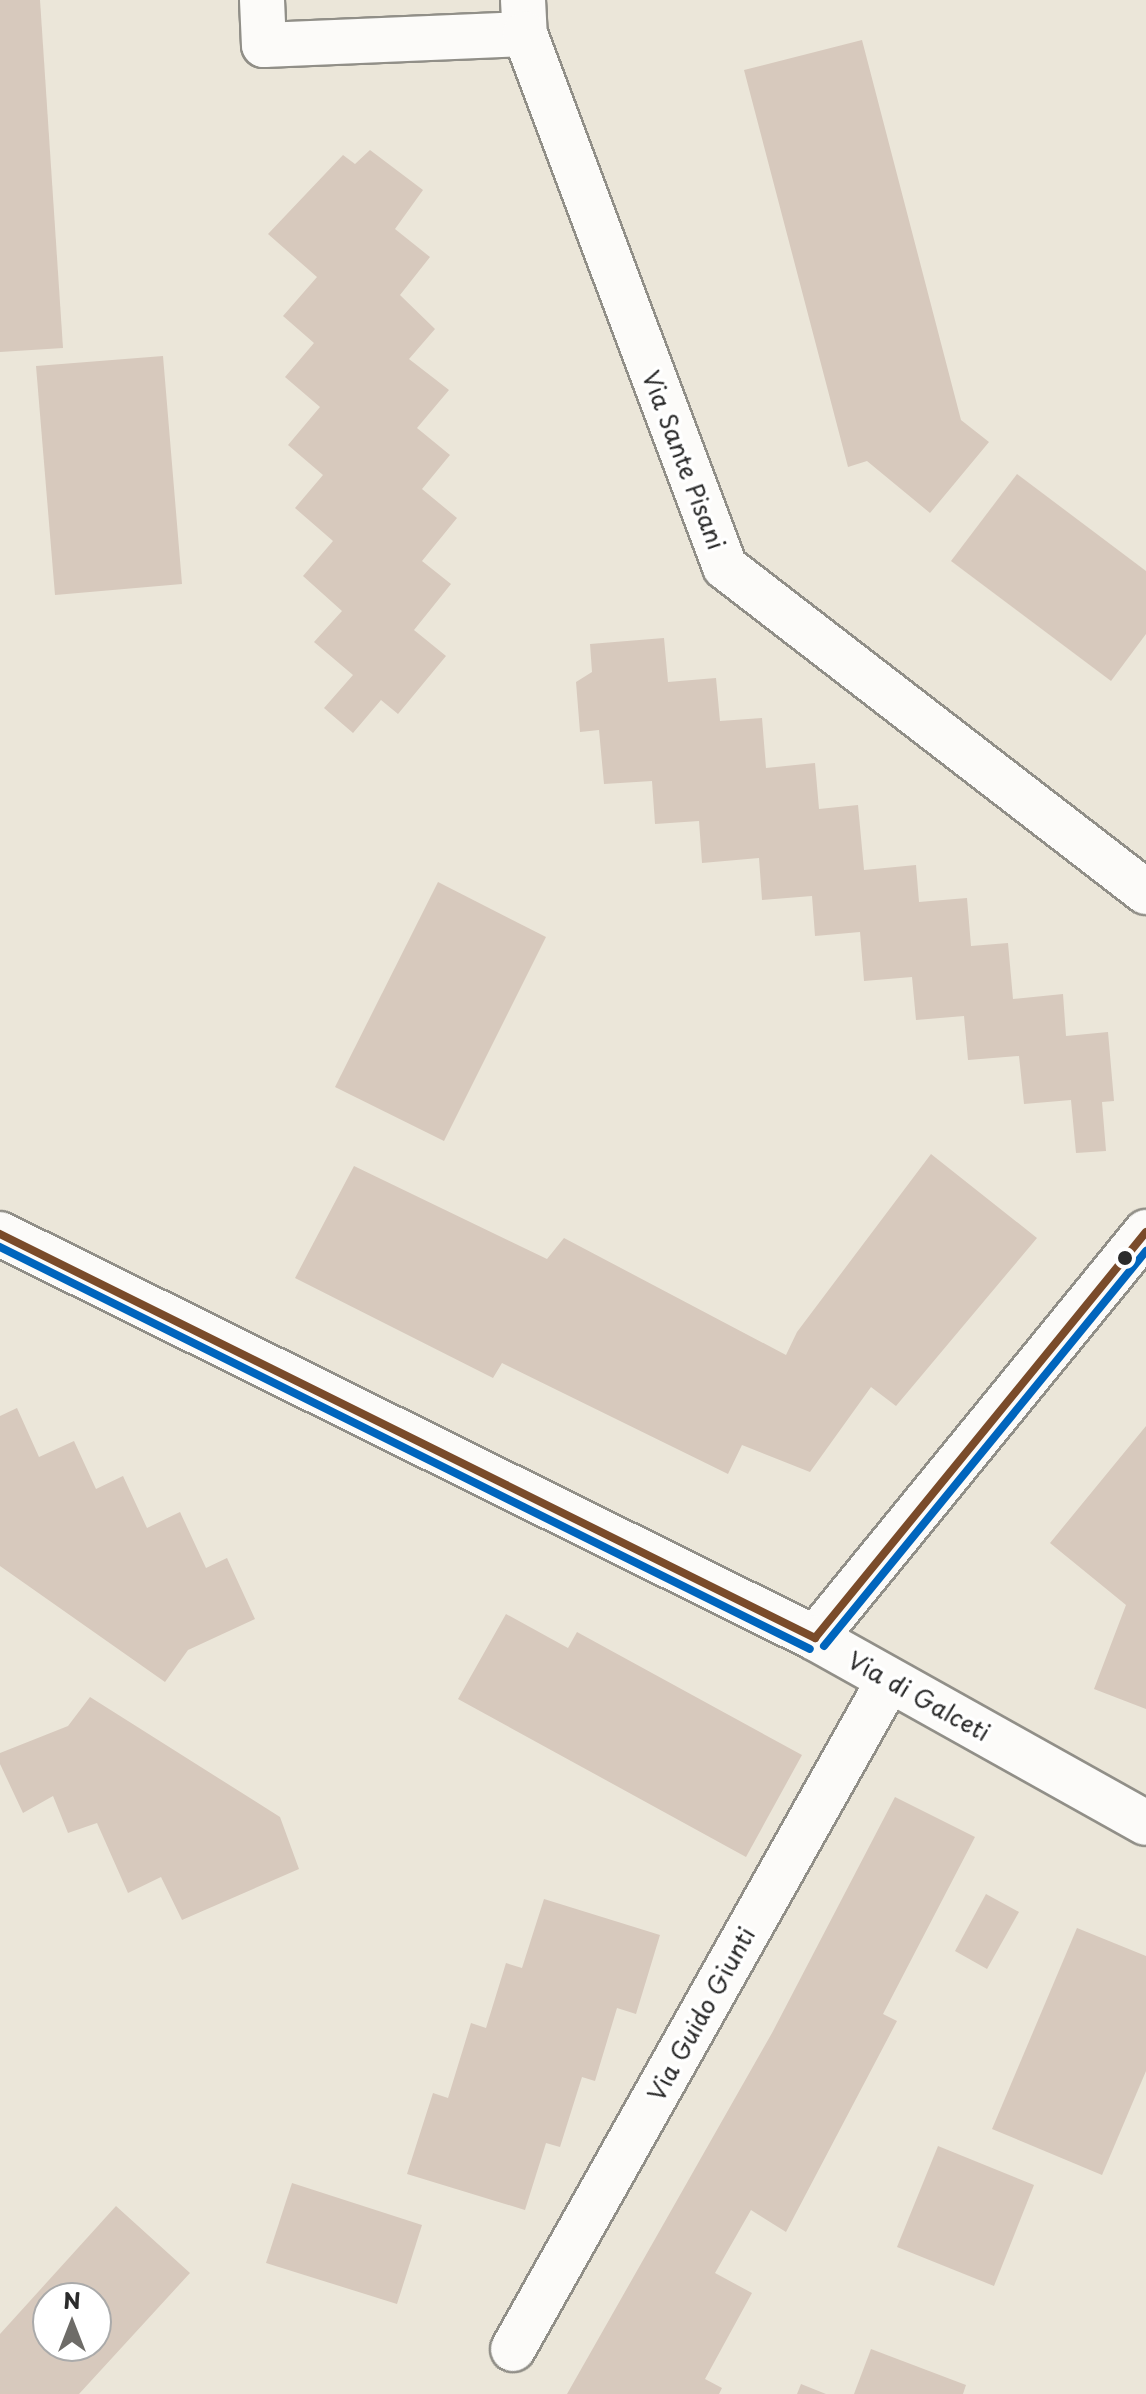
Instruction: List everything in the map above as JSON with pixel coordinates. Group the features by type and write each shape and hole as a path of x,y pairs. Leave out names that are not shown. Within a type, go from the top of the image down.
{"street":[{"name":"Via Sante Pisani","path":"262,0 264,45 524,17 725,567 1146,892"},
{"path":"815,1638 1146,1232"},
{"name":"Via di Galceti","path":"0,1234 815,1638 1146,1823"},
{"name":"Via Guido Giunti","path":"513,2349 889,1680"}],"building":[{"path":"0,0 40,0 63,348 0,352"},
{"path":"862,40 961,420 989,442 930,513 867,461 848,467 744,70"},
{"path":"370,150 423,190 395,229 430,257 400,295 435,329 409,359 449,390 417,428 450,455 422,489 457,518 422,561 451,584 414,630 446,656 398,714 381,700 353,733 324,708 353,675 314,642 342,611 303,576 333,541 295,508 323,475 288,445 320,407 285,377 314,343 283,316 317,277 268,234 343,155 355,164"},
{"path":"163,356 182,584 55,595 36,366"},
{"path":"1017,474 1146,571 1146,634 1111,681 951,561"},
{"path":"664,638 668,682 716,678 720,721 762,718 766,768 815,763 819,809 858,805 864,870 916,865 919,902 967,898 971,946 1008,943 1013,999 1063,994 1066,1036 1108,1032 1114,1101 1102,1102 1106,1151 1076,1153 1071,1100 1024,1104 1019,1056 968,1060 964,1016 916,1020 912,977 864,981 860,932 815,936 812,896 762,900 759,858 702,863 699,821 655,824 652,781 604,784 599,730 580,732 576,682 592,672 590,644"},
{"path":"438,882 546,937 444,1141 335,1087"},
{"path":"931,1154 1037,1238 896,1406 871,1387 810,1472 742,1445 728,1474 502,1363 493,1378 295,1278 354,1166 547,1259 564,1238 786,1355 797,1332"},
{"path":"17,1408 39,1457 74,1441 96,1489 123,1476 147,1528 180,1512 206,1568 227,1558 255,1619 188,1650 165,1682 0,1566 0,1416"},
{"path":"1146,1426 1146,1709 1094,1689 1126,1605 1050,1543"},
{"path":"506,1614 568,1648 577,1632 802,1755 746,1857 458,1699"},
{"path":"90,1697 280,1817 299,1869 182,1920 161,1877 128,1893 97,1823 68,1833 53,1796 23,1813 0,1764 0,1753 68,1726"},
{"path":"895,1797 975,1837 883,2014 897,2021 786,2232 751,2210 715,2273 752,2293 705,2379 722,2388 719,2394 567,2394 772,2033"},
{"path":"986,1894 1019,1912 987,1969 955,1951"},
{"path":"544,1899 660,1935 636,2014 617,2008 595,2081 582,2077 560,2147 546,2143 525,2210 407,2174 433,2093 448,2098 471,2023 486,2028 506,1963 522,1968"},
{"path":"1077,1928 1146,1956 1146,2071 1102,2175 992,2129"},
{"path":"938,2146 1034,2185 994,2286 897,2247"},
{"path":"292,2183 422,2225 397,2304 266,2263"},
{"path":"116,2206 190,2273 112,2358 112,2282 47,2282"},
{"path":"32,2299 32,2362 108,2362 79,2394 0,2394 0,2334"},
{"path":"871,2349 966,2385 963,2394 854,2394"},
{"path":"801,2384 826,2394 797,2394"}],"transit line":[{"path":"815,1638 1146,1232"},
{"path":"0,1234 815,1638"},
{"path":"0,1247 810,1649"},
{"path":"824,1646 1146,1251"}]}
